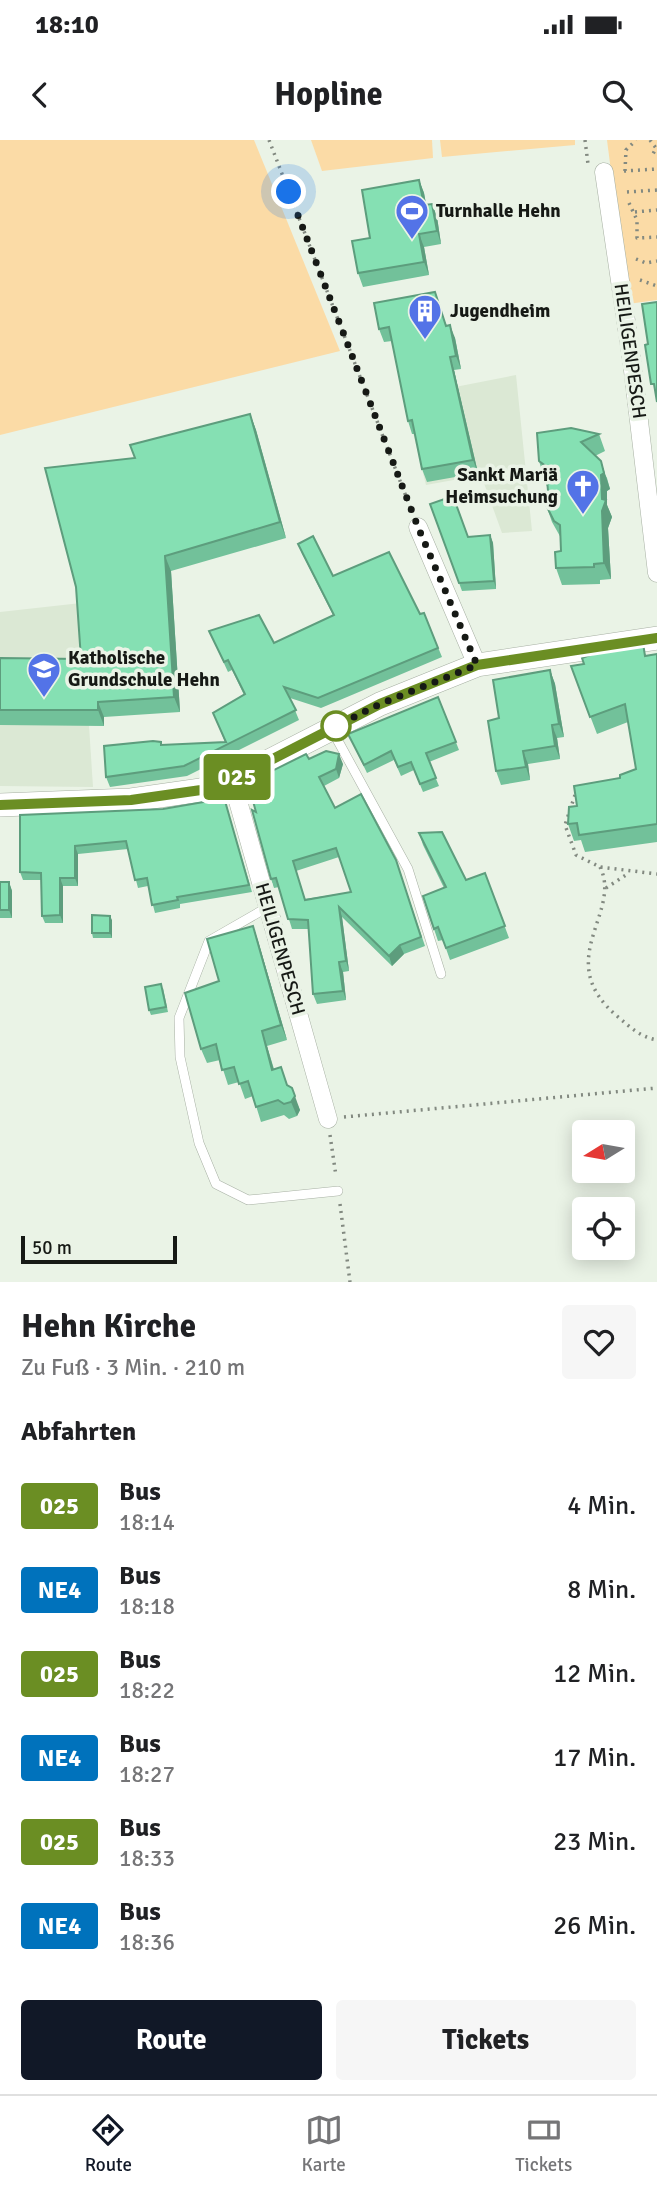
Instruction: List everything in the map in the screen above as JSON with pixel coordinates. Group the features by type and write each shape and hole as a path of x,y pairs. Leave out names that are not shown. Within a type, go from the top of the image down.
{"street":[{"name":"HEILIGENPESCH","path":"604,172 653,496 657,573"},
{"path":"418,527 477,665"},
{"path":"0,805 131,800 201,790 232,780 380,704 477,665 657,638"},
{"name":"HEILIGENPESCH","path":"232,780 328,1119"}],"lane":[{"path":"331,729 408,869 441,974"},
{"path":"268,907 208,941 179,1018 180,1057 199,1143 216,1184 248,1200 338,1191"}],"path":[{"path":"269,140 418,527"},
{"path":"636,140 626,150 625,171 629,203 635,212 637,239 657,237"},
{"path":"650,140 656,148 652,156"},
{"path":"625,171 657,169"},
{"path":"628,192 657,190"},
{"path":"635,212 657,211"},
{"path":"636,259 646,263 657,261"},
{"path":"575,795 565,825 576,855 600,867 657,874"},
{"path":"600,867 606,888 587,960 597,999 643,1038 657,1040"},
{"path":"606,888 631,872"},
{"path":"328,1119 657,1088"}],"shaded area":[{"path":"0,140 254,140 340,351 0,435"},
{"path":"311,140 432,140 433,158 322,171"},
{"path":"440,140 575,140 575,145 442,157"},
{"path":"607,140 657,140 657,300 628,304"},
{"path":"516,375 532,531 502,533 481,475 426,485 404,397"},
{"name":"Katholische Grundschule Hehn","path":"81,603 93,787 0,786 0,612"}],"building":[{"name":"Turnhalle Hehn","path":"419,180 424,205 432,204 437,231 419,234 424,262 358,273 352,241 370,238 362,190"},
{"path":"435,292 446,326 450,325 456,356 450,357 473,460 422,469 412,420 408,421 389,327 379,329 374,303"},
{"path":"657,302 657,402 654,384 651,384 645,345 648,344 642,304"},
{"path":"250,414 280,522 165,556 174,697 98,702 98,710 0,710 0,658 81,659 76,587 45,468 135,458 130,445"},
{"name":"Sankt Mariä Heimsuchung","path":"571,428 599,434 581,442 601,461 604,473 601,475 602,499 606,500 602,511 604,563 594,564 594,567 556,568 555,552 561,551 560,525 554,521 546,505 549,503 547,479 544,477 547,467 539,461 537,433"},
{"path":"453,496 468,537 490,535 494,581 459,583 430,504"},
{"path":"313,536 333,576 389,552 420,614 424,613 438,648 318,698 284,687 296,710 184,766 106,777 104,746 153,741 161,742 161,745 226,742 213,713 245,694 228,660 224,662 209,631 259,615 274,643 334,615 298,544"},
{"path":"643,643 645,656 657,654 657,824 579,835 577,823 568,824 569,807 577,806 574,786 620,778 620,775 636,769 625,704 590,717 571,666 584,664 582,658 609,648"},
{"path":"550,670 559,724 552,725 555,746 523,751 526,767 496,771 488,721 499,718 493,680"},
{"path":"438,697 456,742 426,753 436,778 420,784 411,762 398,767 391,751 364,765 348,734"},
{"path":"326,751 339,754 336,769 319,777 335,808 361,794 396,860 421,937 400,945 389,956 339,907 346,961 339,962 343,991 313,994 308,920 288,919 276,878 271,879 252,810 256,812 248,783 306,754 309,759","holes":["336,848 351,892 305,900 293,861"]},
{"path":"221,799 225,801 249,885 177,897 178,900 152,905 147,878 135,880 126,841 75,846 75,878 60,878 60,915 42,916 41,873 20,872 20,815 163,809"},
{"path":"442,832 466,880 485,873 505,926 446,948 438,927 434,929 423,896 446,887 419,833"},
{"path":"0,882 9,882 9,910 0,910"},
{"path":"92,915 110,916 110,933 92,933"},
{"path":"253,926 281,1025 262,1031 272,1070 281,1067 287,1085 292,1088 295,1096 291,1102 284,1104 278,1100 256,1107 248,1081 239,1084 234,1067 222,1070 216,1044 201,1049 185,993 219,981 207,939"},
{"path":"161,984 166,1007 149,1010 145,987"}],"bus line":[{"name":"025","path":"0,805 131,800 201,790 232,780 380,704 477,665 657,638"}],"place":[{"name":"Turnhalle Hehn","path":"412,241"},
{"name":"Jugendheim","path":"425,341"},
{"name":"Sankt Mariä Heimsuchung","path":"583,516"},
{"name":"Katholische Grundschule Hehn","path":"44,699"}],"route":[{"path":"289,192 418,527 477,665 380,704 336,726"}]}
